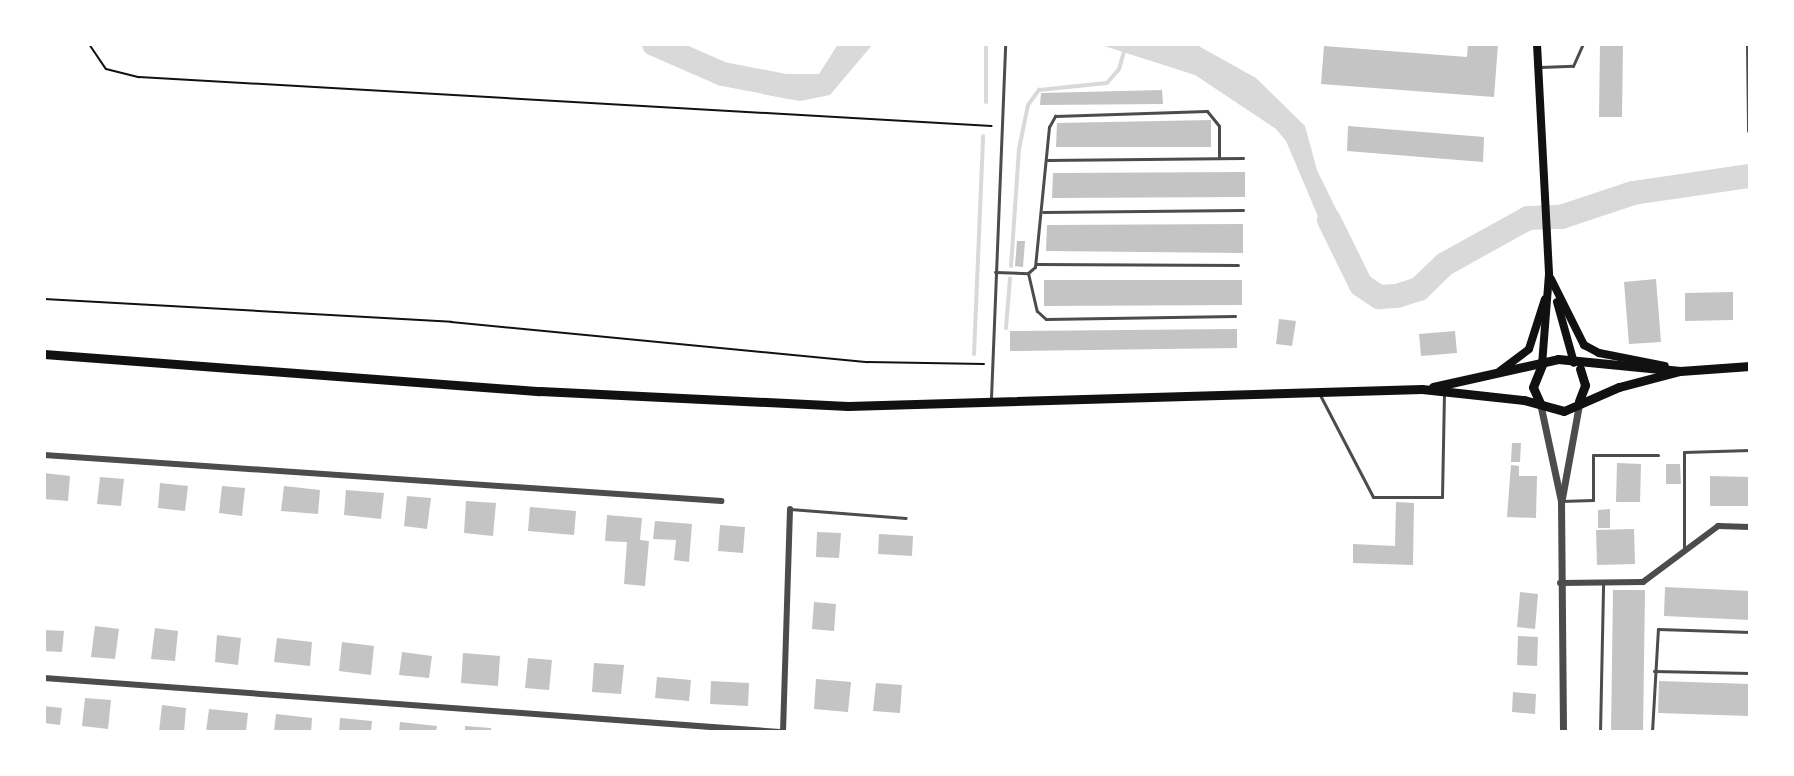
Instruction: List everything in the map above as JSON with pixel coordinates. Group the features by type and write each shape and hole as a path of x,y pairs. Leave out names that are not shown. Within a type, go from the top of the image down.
{"main road":[{"path":"1537,44 1549,259 1542,365 1533,387 1540,403"},
{"path":"1549,274 1585,385 1579,401"},
{"path":"1549,274 1584,345 1599,353 1680,371"},
{"path":"1495,374 1521,358 1536,338 1549,274"},
{"path":"44,354 571,393 848,406 1320,395 1422,389 1542,365 1558,359 1577,366 1680,371 1750,366"},
{"path":"1422,389 1540,403 1555,411 1680,371"}],"street":[{"path":"1563,732 1561,501 1579,401"},
{"path":"1540,403 1561,501"},
{"path":"44,455 721,501"},
{"path":"44,678 782,732 790,509"},
{"path":"1560,583 1643,582 1718,526 1750,527"}],"lane":[{"path":"991,402 989,364 1005,44"},
{"path":"1536,67 1573,66 1583,44"},
{"path":"1747,44 1748,131"},
{"path":"1028,273 1036,264 1049,127 1060,114 1197,110 1217,119 1219,158"},
{"path":"1045,160 1243,158"},
{"path":"1043,212 1243,210"},
{"path":"1036,264 1238,265"},
{"path":"995,272 1028,273"},
{"path":"1028,273 1037,311 1046,319 1235,316"},
{"path":"1320,395 1373,497 1442,497 1444,391"},
{"path":"1684,554 1684,452 1750,450"},
{"path":"1561,501 1593,500 1593,455 1658,455"},
{"path":"790,509 906,518"},
{"path":"1600,732 1603,582"},
{"path":"1652,732 1658,629 1750,632"},
{"path":"1654,671 1750,673"}],"path":[{"path":"89,44 106,69 139,77 1001,127"},
{"path":"44,299 451,322 868,362 989,364"}],"shaded area":[{"path":"838,44 873,44 830,95 800,101 762,94 767,74 819,74"},
{"path":"1098,44 1195,44 1256,78 1305,126 1317,170 1353,244 1334,254 1286,141 1276,129 1195,75"}],"building":[{"path":"1468,44 1498,44 1494,97 1321,84 1324,46 1467,57"},
{"path":"1600,44 1623,44 1622,117 1599,117"},
{"path":"1162,90 1163,104 1040,105 1041,93"},
{"path":"1211,120 1211,147 1056,147 1057,123"},
{"path":"1348,126 1484,137 1483,162 1347,151"},
{"path":"1245,172 1245,197 1052,198 1053,173"},
{"path":"1243,224 1243,253 1046,251 1047,225"},
{"path":"1017,241 1025,241 1023,267 1015,266"},
{"path":"1656,279 1661,342 1629,344 1624,282"},
{"path":"1044,280 1242,280 1242,305 1044,306"},
{"path":"1733,292 1733,320 1685,321 1685,293"},
{"path":"1279,319 1296,321 1292,346 1276,344"},
{"path":"1237,329 1237,348 1010,351 1010,331"},
{"path":"1455,331 1457,353 1421,356 1419,334"},
{"path":"1512,443 1521,443 1520,462 1511,462"},
{"path":"1617,463 1641,464 1640,502 1616,502"},
{"path":"1666,464 1680,464 1681,484 1666,484"},
{"path":"1511,465 1519,466 1519,476 1537,476 1536,518 1507,517"},
{"path":"44,473 70,476 68,501 44,499"},
{"path":"1710,476 1750,477 1750,506 1710,506"},
{"path":"100,477 124,479 121,506 97,504"},
{"path":"160,483 188,486 185,511 158,508"},
{"path":"222,486 245,488 242,516 219,513"},
{"path":"284,486 320,490 318,514 281,511"},
{"path":"346,490 384,493 381,519 344,515"},
{"path":"407,496 431,498 427,529 404,526"},
{"path":"466,501 496,503 493,536 464,533"},
{"path":"1396,502 1414,503 1413,565 1353,563 1353,544 1395,546"},
{"path":"530,507 576,511 574,535 528,531"},
{"path":"1610,509 1610,528 1598,528 1598,510"},
{"path":"607,515 642,518 640,540 649,541 645,586 624,584 627,542 605,541"},
{"path":"655,521 692,524 689,562 674,560 676,540 653,539"},
{"path":"720,525 745,527 743,553 718,551"},
{"path":"1634,529 1635,564 1597,565 1596,530"},
{"path":"817,532 841,533 839,558 816,557"},
{"path":"879,534 913,536 912,556 878,554"},
{"path":"1665,587 1750,591 1750,620 1664,616"},
{"path":"1613,590 1645,590 1643,732 1611,732"},
{"path":"1520,592 1538,594 1535,629 1517,627"},
{"path":"814,602 836,604 834,631 812,629"},
{"path":"95,626 119,629 115,659 91,657"},
{"path":"155,628 178,631 175,661 151,659"},
{"path":"44,630 64,631 62,652 44,651"},
{"path":"217,635 241,638 238,665 215,662"},
{"path":"1518,636 1538,637 1537,666 1517,665"},
{"path":"277,638 312,642 310,666 274,662"},
{"path":"342,642 374,646 371,675 339,671"},
{"path":"402,652 432,656 429,678 399,675"},
{"path":"463,653 500,656 498,686 461,683"},
{"path":"528,658 552,660 549,690 525,688"},
{"path":"594,663 624,665 621,694 592,692"},
{"path":"657,677 691,680 689,701 655,698"},
{"path":"816,679 851,682 848,712 814,709"},
{"path":"711,681 749,683 748,706 710,704"},
{"path":"1659,681 1750,684 1750,716 1658,713"},
{"path":"876,683 902,685 900,713 873,711"},
{"path":"1513,692 1536,694 1535,714 1512,712"},
{"path":"85,698 111,700 108,729 82,726"},
{"path":"162,705 186,708 184,732 159,732"},
{"path":"44,706 62,708 60,725 44,723"},
{"path":"209,709 248,713 246,732 206,732"},
{"path":"276,714 312,718 311,732 274,732"},
{"path":"340,718 372,721 371,732 339,732"},
{"path":"400,722 437,726 436,732 399,732"},
{"path":"465,726 491,728 491,732 465,732"}],"waterway":[{"path":"654,44 723,74 796,88"},
{"path":"986,44 986,102"},
{"path":"1011,266 1019,149 1028,105 1039,90 1107,83 1119,69 1126,44"},
{"path":"974,354 983,136"},
{"path":"1329,220 1361,285 1379,297 1397,296 1419,289 1445,264 1528,218 1561,217 1633,193 1750,176"},
{"path":"1006,328 1010,278"}]}
